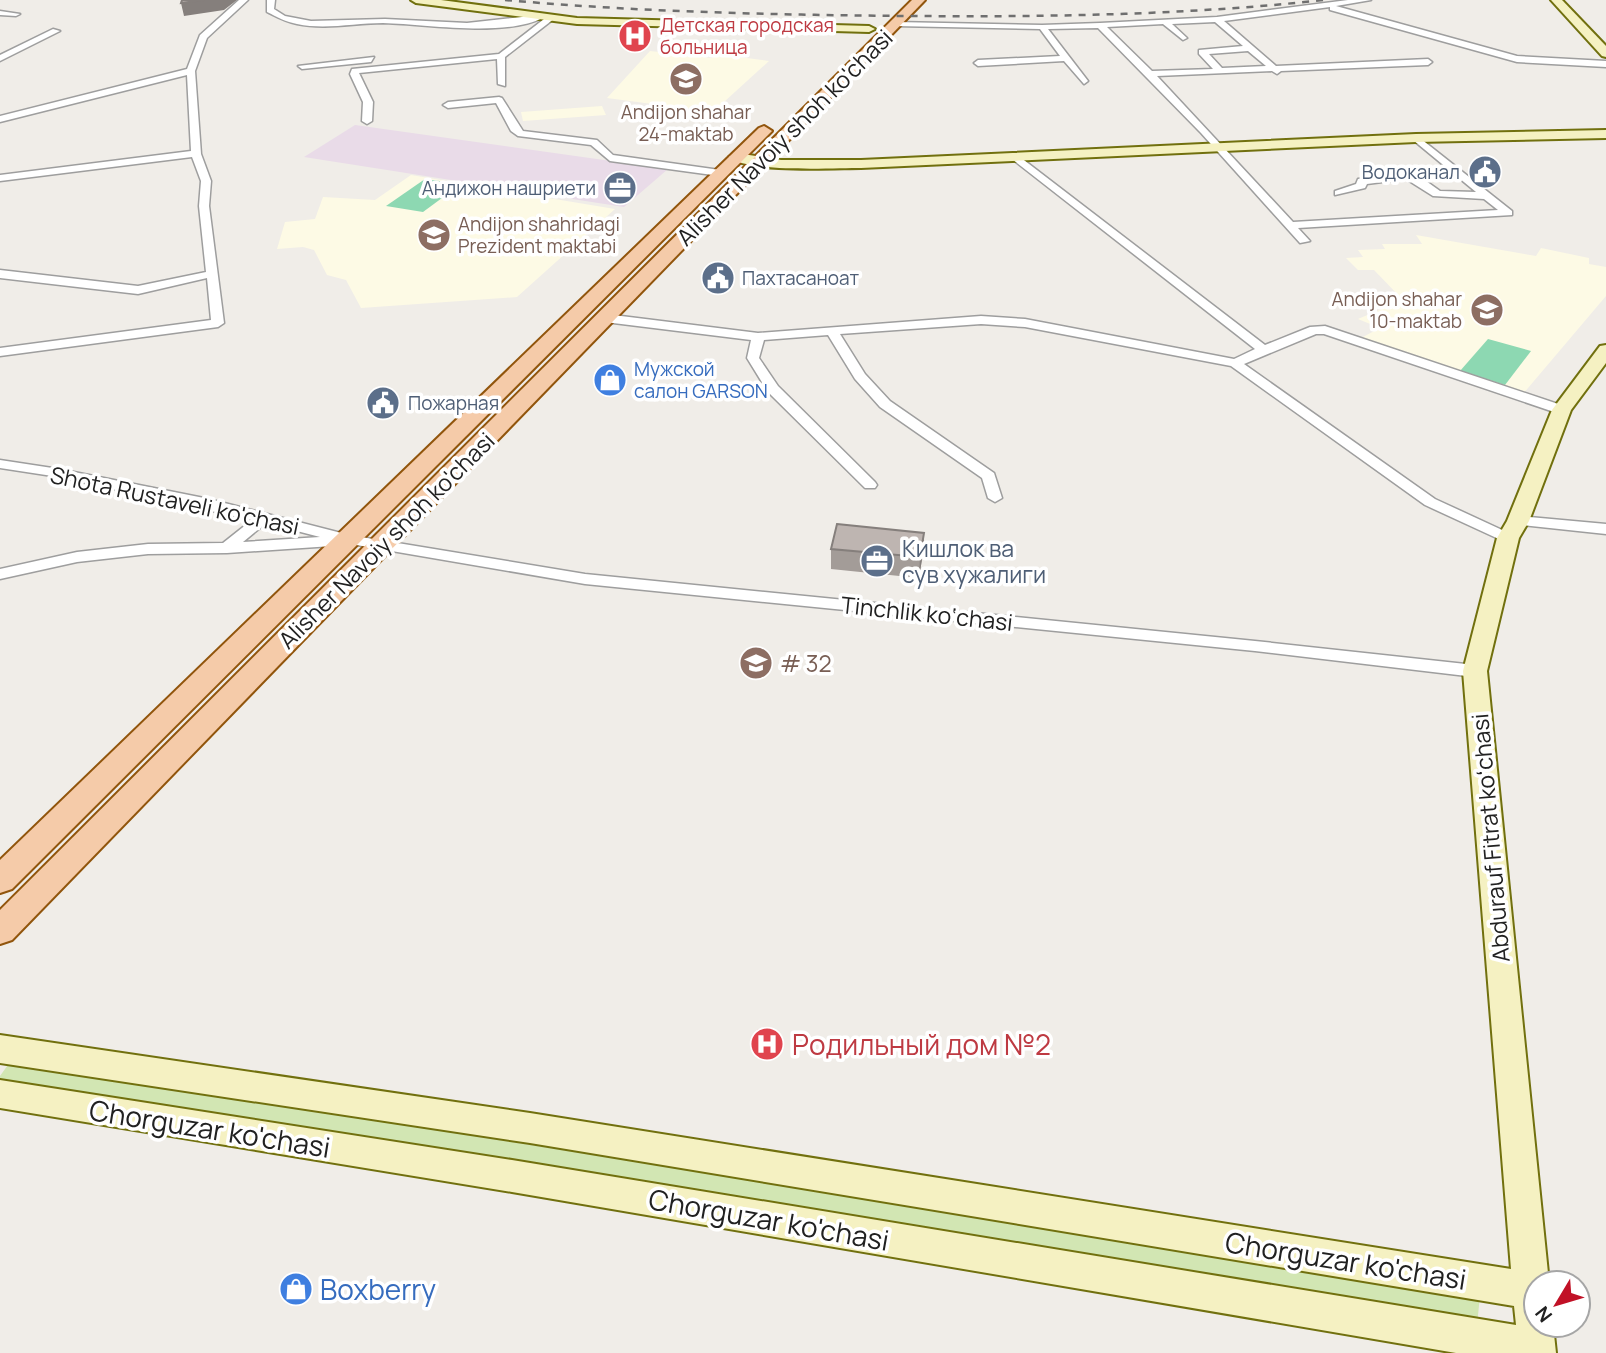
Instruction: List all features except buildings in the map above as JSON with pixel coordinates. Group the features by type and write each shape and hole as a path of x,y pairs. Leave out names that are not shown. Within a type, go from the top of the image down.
{"main road":[{"path":"416,0 546,18 869,29"},
{"name":"Alisher Navoiy shoh ko'chasi","path":"0,931 761,160 802,106 869,29 899,0"},
{"name":"Alisher Navoiy shoh ko'chasi","path":"0,880 736,157 802,106 919,0"},
{"path":"1556,0 1606,53"},
{"path":"736,157 781,164 861,164 1416,138 1606,134"},
{"path":"624,269 649,273"},
{"name":"Abdurauf Fitrat koʻchasi","path":"1528,1269 1475,671 1513,529 1562,410 1606,351"},
{"path":"479,409 509,415"},
{"path":"454,434 485,439"},
{"name":"Chorguzar ko'chasi","path":"0,1049 551,1132 1522,1289"},
{"name":"Chorguzar ko'chasi","path":"0,1094 498,1173 1537,1351"}],"street":[{"path":"0,352 218,323 204,206 206,181 196,154 191,71 202,37 244,0"},
{"path":"271,0 270,10 279,16 326,24 387,20 421,25 450,25 546,18"},
{"path":"895,24 1042,27 1165,22 1217,19 1367,0"},
{"path":"1326,5 1517,59 1606,64"},
{"path":"0,13 16,14"},
{"path":"302,66 371,60 501,56 546,18"},
{"path":"1217,19 1277,71"},
{"path":"1165,22 1183,38"},
{"path":"1100,25 1151,74 1304,241"},
{"path":"1042,27 1084,81"},
{"path":"0,58 56,31"},
{"path":"0,45 23,47"},
{"path":"1220,71 1202,52 1250,48"},
{"path":"501,56 502,84"},
{"path":"978,63 1066,58"},
{"path":"367,121 368,102 354,74 371,60"},
{"path":"1151,74 1277,71 1428,62"},
{"path":"0,119 191,71"},
{"path":"448,105 499,100 516,131 521,134 594,142 610,158 720,173"},
{"path":"1290,225 1508,213 1416,138"},
{"path":"0,178 196,154"},
{"path":"1016,158 1264,351"},
{"path":"1339,192 1360,186 1362,181 1406,176 1415,178 1437,194 1488,196"},
{"path":"0,274 138,290 211,274"},
{"path":"605,318 758,337 981,320 1025,323 1236,363 1430,502 1513,529 1606,529"},
{"path":"1236,363 1314,330 1325,330 1562,410"},
{"path":"832,331 860,376 886,404 989,476 995,498"},
{"path":"758,337 753,358 774,389 870,485"},
{"name":"Shota Rustaveli ko'chasi","path":"0,464 100,481 209,504 349,540"},
{"path":"227,548 263,518"},
{"path":"0,574 77,557 149,550 349,540"},
{"name":"Tinchlik kо‘chasi","path":"349,540 585,579 1475,671"}],"shaded area":[{"name":"Andijon shahar 24-maktab","path":"650,51 712,58 716,54 769,61 713,112 607,98"},
{"path":"602,106 606,115 523,121 521,112"},
{"path":"355,125 668,169 624,207 304,157"},
{"name":"Andijon shahridagi Prezident maktabi","path":"411,175 615,209 517,297 361,308 346,280 327,275 314,250 303,247 277,249 285,222 315,219 323,197 375,200"},
{"name":"Andijon shahar 10-maktab","path":"1416,235 1536,256 1541,248 1589,258 1589,264 1606,267 1606,296 1523,394 1359,339 1380,328 1358,319 1403,300 1374,270 1358,270 1346,258 1363,257 1358,250 1385,249 1382,244 1422,244"}],"green space":[{"path":"425,179 461,184 423,212 386,206"},
{"path":"1488,339 1531,351 1505,385 1460,371"},
{"path":"10,1062 1480,1296 1477,1325 0,1083 0,1076"}],"railway":[{"path":"505,0 708,12 964,16 1170,12 1324,0"}],"place":[{"name":"Детская городская больница","path":"635,36"},
{"name":"Andijon shahar 24-maktab","path":"686,79"},
{"name":"Водоканал","path":"1485,172"},
{"name":"Андижон нашриети","path":"620,188"},
{"name":"Andijon shahridagi Prezident maktabi","path":"434,235"},
{"name":"Пахтасаноат","path":"718,278"},
{"name":"Andijon shahar 10-maktab","path":"1487,310"},
{"name":"Мужской салон GARSON","path":"610,380"},
{"name":"Пожарная","path":"383,403"},
{"name":"Кишлок ва сув хужалиги","path":"877,561"},
{"name":"# 32","path":"756,663"},
{"name":"Родильный дом №2","path":"767,1044"},
{"name":"Boxberry","path":"296,1289"}]}
